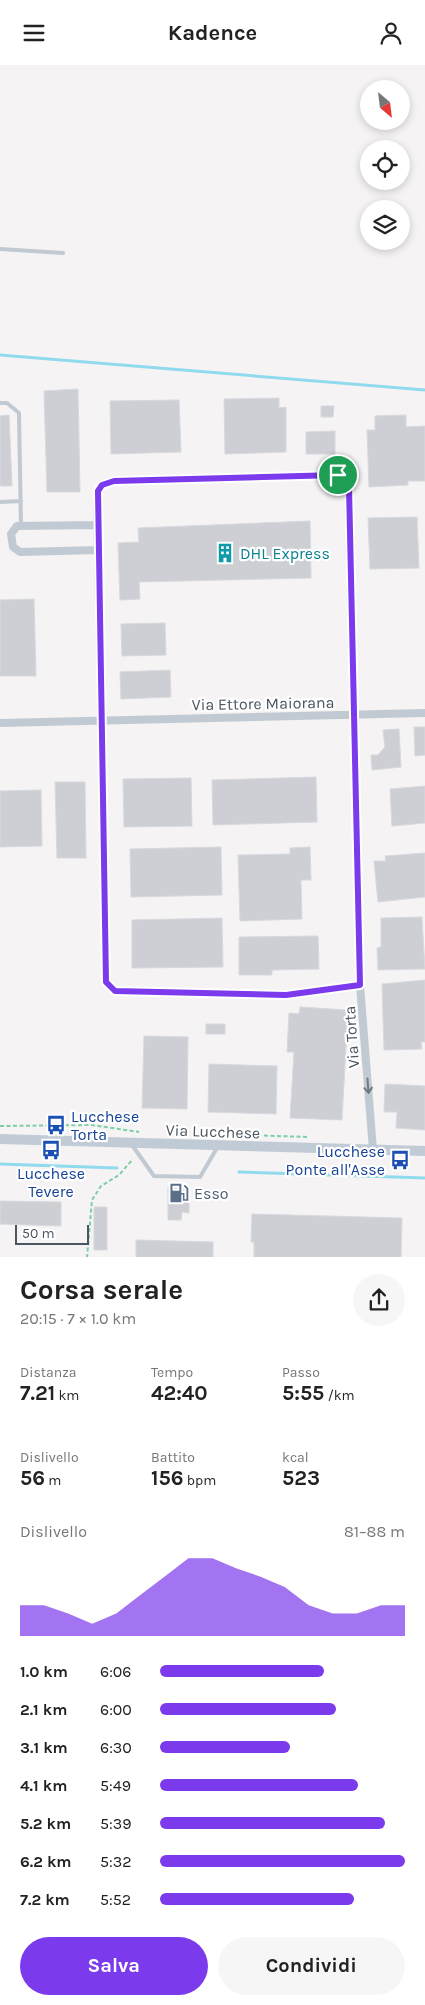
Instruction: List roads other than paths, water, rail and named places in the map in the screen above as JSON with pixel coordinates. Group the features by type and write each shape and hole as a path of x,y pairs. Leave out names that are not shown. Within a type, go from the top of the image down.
{"main road":[{"name":"Via Lucchese","path":"0,1139 425,1151"}],"street":[{"name":"Via Torta","path":"98,525 98,491 102,485 114,481 334,475 346,479 349,487 350,507 356,714 360,985 373,1150"},
{"path":"98,550 20,552 13,547 11,534 17,527 21,526 98,525 103,721 106,982 109,988 115,991 286,995 360,985"},
{"name":"Via Ettore Maiorana","path":"0,723 425,713"}],"lane":[{"path":"0,249 63,253"},
{"path":"0,403 7,403 19,413 21,526"},
{"path":"0,502 20,501"},
{"path":"131,1143 154,1177 200,1177 218,1146"}],"waterway":[{"path":"0,355 425,390"},
{"path":"0,1164 117,1168"},
{"path":"239,1172 425,1178"}],"place":[{"name":"DHL Express","path":"225,553"},
{"name":"Lucchese Torta","path":"56,1125"},
{"name":"Lucchese Tevere","path":"51,1150"},
{"name":"Lucchese Ponte all'Asse","path":"400,1160"},
{"name":"Esso","path":"179,1193"}]}
